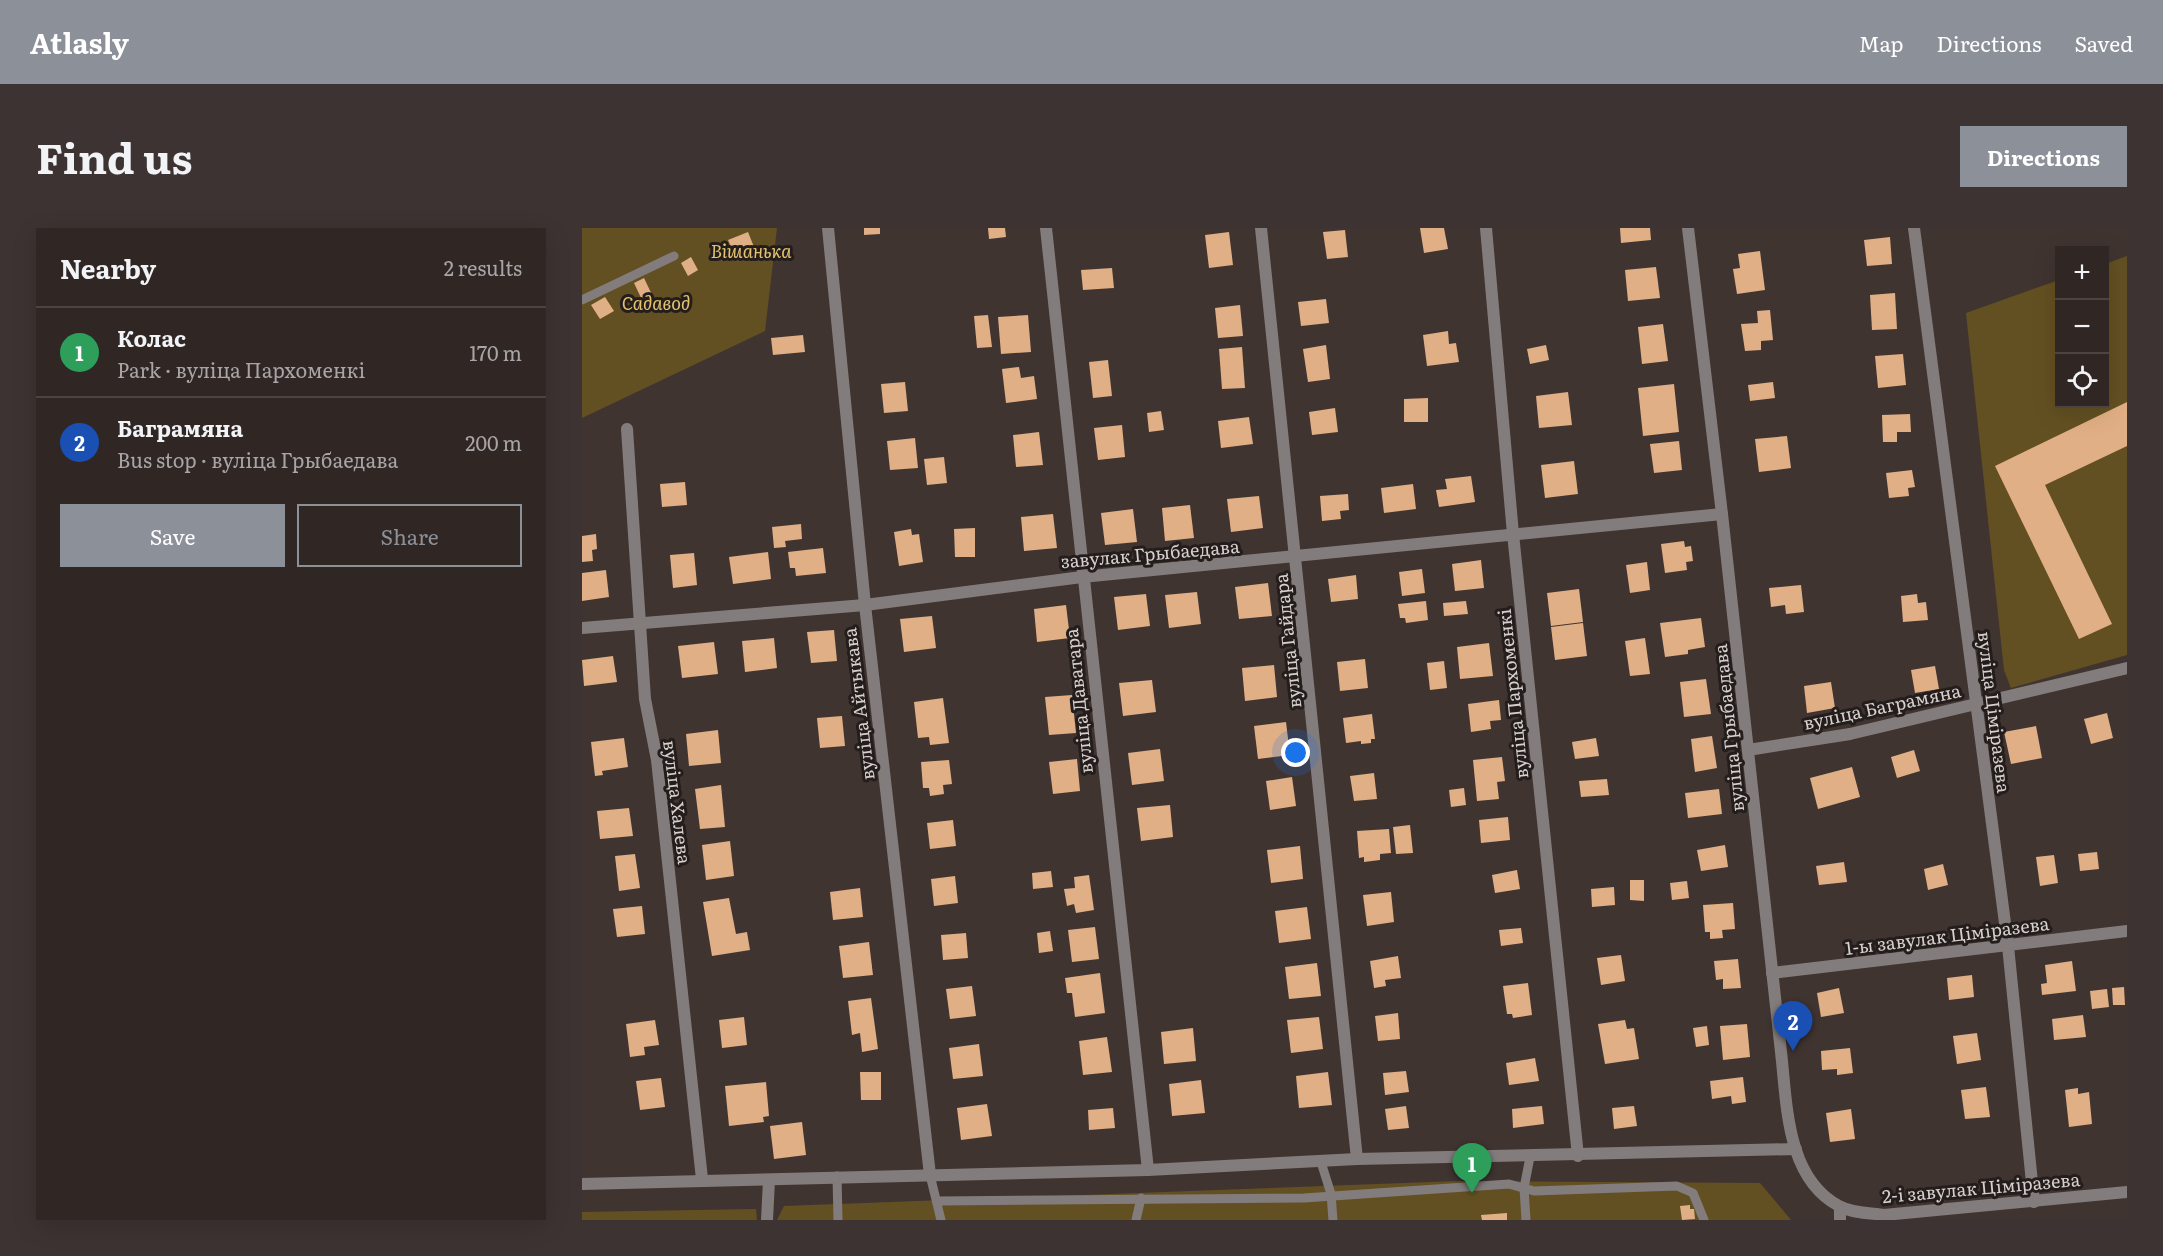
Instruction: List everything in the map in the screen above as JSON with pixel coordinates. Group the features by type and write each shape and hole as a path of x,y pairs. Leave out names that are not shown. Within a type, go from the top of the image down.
{"street":[{"name":"вуліца Айтыкава","path":"828,228 865,605 930,1175"},
{"name":"вуліца Даватара","path":"1046,228 1148,1170"},
{"name":"вуліца Гайдара","path":"1262,228 1357,1159"},
{"name":"вуліца Пархоменкі","path":"1486,228 1513,534 1578,1156"},
{"name":"вуліца Грыбаедава","path":"1688,228 1789,1117 1796,1149 1804,1171 1820,1193 1840,1207"},
{"name":"вуліца Ціміразева","path":"1914,228 2008,946 2034,1202"},
{"name":"вуліца Халева","path":"627,429 642,625 645,699 657,760 702,1179"},
{"name":"завулак Грыбаедава","path":"582,628 642,625 865,605 1082,577 1296,558 1722,514"},
{"name":"вуліца Баграмяна","path":"1749,750 1850,734 2127,668"},
{"name":"1-ы завулак Ціміразева","path":"1772,973 2127,931"},
{"path":"582,1184 702,1179 769,1180 837,1176 1148,1170 1357,1159 1578,1156 1796,1149"},
{"path":"767,1220 769,1180"},
{"name":"2-і завулак Ціміразева","path":"1840,1207 1860,1213 1884,1215 2127,1192"},
{"path":"1840,1207 1840,1220"}],"lane":[{"path":"582,300 674,256"},
{"path":"1527,1220 1524,1188 1530,1157"},
{"path":"1321,1162 1331,1194 1333,1220"},
{"path":"930,1175 941,1220"},
{"path":"837,1176 837,1220"},
{"path":"938,1201 1304,1198 1331,1194 1498,1185 1534,1191 1677,1186 1693,1194 1704,1220"},
{"path":"1136,1220 1141,1198"}],"green space":[{"name":"Садавод","path":"582,228 777,228 765,331 582,418"},
{"path":"2127,256 2127,655 2011,688 2004,670 1966,313 2055,281 2055,408 2109,408 2109,263"},
{"path":"1458,1181 1760,1183 1791,1220 777,1220 784,1206"},
{"path":"756,1209 757,1220 582,1220 582,1212"}],"building":[{"path":"864,228 880,228 880,234 864,235"},
{"path":"988,228 1005,228 1006,237 989,239"},
{"path":"1420,228 1444,228 1448,249 1424,253"},
{"path":"1620,228 1650,228 1651,240 1621,243"},
{"path":"1345,230 1348,257 1327,259 1323,232"},
{"path":"748,232 756,252 737,261 728,240"},
{"path":"1229,232 1233,265 1209,268 1205,235"},
{"path":"1890,237 1892,264 1867,266 1864,240"},
{"path":"1760,251 1765,290 1737,294 1733,269 1740,268 1738,254"},
{"path":"691,257 698,270 688,276 681,263"},
{"path":"1656,267 1660,298 1628,301 1625,270"},
{"path":"1112,268 1114,288 1083,290 1081,270"},
{"path":"644,278 653,297 643,302 634,283"},
{"path":"1895,293 1897,329 1872,330 1870,295"},
{"path":"605,297 614,311 600,319 591,305"},
{"path":"1326,299 1329,323 1301,326 1298,302"},
{"path":"1240,305 1243,336 1218,338 1215,308"},
{"path":"1770,310 1773,340 1761,341 1761,350 1745,351 1741,324 1758,323 1757,311"},
{"path":"988,315 992,347 977,348 974,316"},
{"path":"1028,315 1031,352 1001,354 998,317"},
{"path":"1663,324 1668,361 1642,364 1638,327"},
{"path":"1448,331 1449,344 1456,343 1459,362 1427,366 1423,335"},
{"path":"803,335 805,352 773,355 771,338"},
{"path":"1326,345 1330,379 1308,382 1303,349"},
{"path":"1546,345 1549,360 1530,364 1527,349"},
{"path":"1242,347 1245,388 1222,389 1219,349"},
{"path":"1903,354 1906,385 1878,388 1875,356"},
{"path":"1108,360 1112,396 1093,398 1089,362"},
{"path":"1019,367 1021,378 1034,376 1037,399 1006,403 1002,369"},
{"path":"905,382 908,411 884,413 881,384"},
{"path":"1773,382 1775,398 1750,401 1748,385"},
{"path":"1674,384 1679,432 1643,436 1638,388"},
{"path":"1568,392 1572,425 1539,428 1536,396"},
{"path":"1428,398 1428,422 1404,422 1404,399"},
{"path":"2127,402 2127,446 2045,485 2112,624 2079,639 1995,466"},
{"path":"1335,408 1338,432 1312,435 1309,412"},
{"path":"1161,411 1164,430 1149,432 1147,413"},
{"path":"1910,414 1911,432 1897,432 1897,442 1883,442 1882,415"},
{"path":"1249,417 1253,444 1221,448 1218,421"},
{"path":"1122,425 1125,457 1098,460 1094,428"},
{"path":"1039,432 1043,465 1016,467 1013,435"},
{"path":"1787,436 1791,468 1759,472 1755,439"},
{"path":"915,438 918,468 890,470 887,441"},
{"path":"1679,441 1682,470 1654,473 1650,444"},
{"path":"944,457 947,483 927,485 924,459"},
{"path":"1574,461 1578,494 1545,498 1541,465"},
{"path":"1912,470 1915,487 1908,488 1909,496 1889,498 1886,473"},
{"path":"1471,476 1475,502 1439,507 1436,490 1447,489 1445,479"},
{"path":"685,482 687,505 662,507 660,484"},
{"path":"1413,484 1416,509 1384,513 1381,488"},
{"path":"1348,494 1349,510 1340,511 1341,519 1322,521 1320,496"},
{"path":"1259,496 1263,528 1231,532 1227,499"},
{"path":"1190,505 1194,538 1165,541 1162,508"},
{"path":"1133,509 1137,542 1105,545 1101,513"},
{"path":"1053,514 1057,548 1024,551 1021,517"},
{"path":"801,524 802,539 785,541 786,547 774,548 772,527"},
{"path":"975,528 975,557 955,557 954,529"},
{"path":"911,529 912,535 919,534 923,562 899,566 894,532"},
{"path":"596,534 597,549 592,550 593,561 582,562 582,536"},
{"path":"1684,541 1685,547 1691,546 1693,561 1686,562 1687,570 1665,573 1661,544"},
{"path":"823,548 826,573 796,576 795,568 790,568 788,552"},
{"path":"768,552 771,579 733,584 729,557"},
{"path":"694,553 697,585 673,588 670,555"},
{"path":"1481,560 1484,588 1455,591 1452,564"},
{"path":"1647,562 1650,590 1630,593 1626,565"},
{"path":"1422,569 1425,593 1402,596 1399,572"},
{"path":"606,570 609,597 582,601 582,573"},
{"path":"1356,575 1358,599 1331,602 1328,579"},
{"path":"1268,583 1272,616 1239,619 1235,587"},
{"path":"1801,585 1804,612 1786,614 1785,605 1771,607 1769,588"},
{"path":"1579,589 1583,622 1551,626 1547,593"},
{"path":"1197,592 1201,624 1169,628 1165,595"},
{"path":"1146,594 1150,626 1118,630 1114,597"},
{"path":"1917,594 1918,603 1926,602 1928,620 1903,622 1901,596"},
{"path":"1426,601 1428,620 1406,623 1405,618 1400,618 1398,604"},
{"path":"1466,601 1468,614 1444,616 1443,603"},
{"path":"1066,605 1070,638 1037,642 1034,609"},
{"path":"932,616 936,648 904,652 900,619"},
{"path":"1701,618 1705,647 1688,650 1688,654 1665,657 1660,623"},
{"path":"1583,623 1587,656 1555,660 1551,627"},
{"path":"834,630 837,661 811,663 807,632"},
{"path":"774,638 777,668 745,672 742,641"},
{"path":"1645,638 1650,674 1630,676 1625,641"},
{"path":"714,642 718,674 682,678 678,646"},
{"path":"1489,643 1493,676 1460,679 1457,647"},
{"path":"613,656 617,682 584,686 582,660"},
{"path":"1365,659 1368,688 1340,691 1337,662"},
{"path":"1444,661 1447,688 1430,690 1427,663"},
{"path":"1274,665 1277,697 1245,701 1242,668"},
{"path":"1935,666 1939,689 1915,693 1911,670"},
{"path":"1706,679 1711,714 1684,717 1680,682"},
{"path":"1152,680 1156,712 1123,716 1119,683"},
{"path":"1831,682 1835,708 1807,713 1804,686"},
{"path":"1072,695 1076,733 1049,735 1045,697"},
{"path":"943,698 949,743 930,745 929,737 918,738 914,702"},
{"path":"1499,700 1501,720 1490,721 1491,729 1471,732 1468,704"},
{"path":"2107,713 2113,738 2091,744 2084,719"},
{"path":"1372,714 1375,739 1371,739 1371,743 1361,744 1361,741 1346,743 1343,718"},
{"path":"842,716 845,746 820,748 817,718"},
{"path":"1286,722 1290,755 1258,759 1254,726"},
{"path":"2036,726 2042,758 2011,764 2004,732"},
{"path":"718,730 721,763 689,766 686,734"},
{"path":"1712,736 1717,768 1695,772 1691,739"},
{"path":"624,738 628,767 602,771 603,775 595,776 591,742"},
{"path":"1596,738 1599,756 1575,759 1572,742"},
{"path":"1160,749 1164,781 1132,785 1128,753"},
{"path":"1914,750 1920,771 1897,778 1891,757"},
{"path":"1502,757 1505,781 1497,782 1499,799 1477,801 1473,760"},
{"path":"1077,759 1080,791 1053,794 1049,762"},
{"path":"949,760 952,784 943,785 944,794 930,796 929,788 923,788 921,762"},
{"path":"1852,767 1860,797 1818,809 1810,778"},
{"path":"1374,773 1377,799 1354,801 1350,776"},
{"path":"1292,777 1296,806 1270,810 1266,781"},
{"path":"1607,779 1609,795 1581,797 1579,781"},
{"path":"721,785 725,827 700,829 695,789"},
{"path":"1464,788 1466,805 1451,807 1449,790"},
{"path":"1719,789 1722,814 1688,818 1685,793"},
{"path":"1170,805 1173,837 1141,841 1137,808"},
{"path":"629,808 633,836 600,839 597,811"},
{"path":"1508,817 1510,840 1481,843 1479,820"},
{"path":"953,820 956,846 930,849 927,823"},
{"path":"1410,825 1413,853 1396,854 1393,827"},
{"path":"1389,829 1391,853 1380,854 1380,860 1364,862 1364,857 1359,858 1357,831"},
{"path":"730,841 734,876 706,880 702,845"},
{"path":"1725,845 1728,867 1701,871 1697,850"},
{"path":"1300,846 1303,879 1271,883 1267,850"},
{"path":"2097,852 2099,869 2080,871 2078,854"},
{"path":"635,854 640,888 619,891 615,856"},
{"path":"2054,855 2058,883 2040,886 2036,857"},
{"path":"1844,862 1847,882 1819,885 1816,866"},
{"path":"1943,864 1948,885 1928,890 1924,869"},
{"path":"1517,870 1520,889 1495,893 1492,875"},
{"path":"1051,871 1053,887 1033,889 1032,873"},
{"path":"1089,875 1094,910 1076,913 1074,904 1067,906 1064,889 1075,888 1074,877"},
{"path":"955,876 958,903 934,906 931,879"},
{"path":"1630,880 1644,880 1644,901 1630,900"},
{"path":"1687,881 1689,898 1672,900 1670,883"},
{"path":"1614,887 1615,905 1592,907 1591,889"},
{"path":"860,888 863,917 833,920 830,892"},
{"path":"1391,892 1394,922 1367,926 1363,895"},
{"path":"729,898 736,934 747,932 750,950 712,956 703,902"},
{"path":"1733,903 1735,929 1722,930 1723,938 1710,939 1710,932 1705,932 1703,905"},
{"path":"642,906 645,934 617,937 613,909"},
{"path":"1307,907 1311,939 1279,943 1275,911"},
{"path":"1095,927 1099,959 1072,962 1068,930"},
{"path":"1521,928 1523,943 1501,946 1499,930"},
{"path":"1050,931 1053,951 1039,953 1037,933"},
{"path":"966,933 968,958 943,960 941,935"},
{"path":"869,942 873,975 843,978 839,946"},
{"path":"1621,955 1625,981 1601,985 1597,958"},
{"path":"1398,956 1401,978 1385,980 1386,986 1374,988 1370,961"},
{"path":"1738,959 1741,988 1723,989 1723,979 1716,980 1714,961"},
{"path":"2072,961 2076,991 2042,995 2041,984 2047,983 2045,965"},
{"path":"1317,963 1321,996 1289,999 1285,967"},
{"path":"1100,973 1105,1013 1075,1017 1072,993 1067,993 1065,978"},
{"path":"1972,975 1974,997 1949,1000 1947,978"},
{"path":"1528,983 1532,1015 1513,1018 1512,1014 1507,1014 1503,986"},
{"path":"972,986 976,1016 950,1019 946,989"},
{"path":"2124,987 2125,1005 2113,1005 2112,988"},
{"path":"1839,988 1844,1013 1821,1017 1817,993"},
{"path":"2107,989 2109,1007 2092,1009 2090,991"},
{"path":"871,998 878,1049 862,1052 860,1033 852,1035 848,1001"},
{"path":"1398,1013 1400,1039 1378,1041 1375,1016"},
{"path":"2083,1015 2086,1037 2054,1040 2052,1019"},
{"path":"744,1017 747,1045 722,1048 719,1020"},
{"path":"1319,1017 1323,1049 1291,1053 1287,1020"},
{"path":"655,1020 659,1045 644,1047 645,1055 630,1057 626,1024"},
{"path":"1625,1020 1627,1029 1634,1028 1639,1059 1605,1064 1598,1024"},
{"path":"1747,1024 1750,1057 1723,1060 1720,1026"},
{"path":"1707,1026 1709,1045 1696,1047 1693,1028"},
{"path":"1193,1028 1196,1061 1164,1064 1161,1032"},
{"path":"1977,1033 1981,1060 1957,1064 1953,1036"},
{"path":"1107,1037 1112,1072 1083,1075 1079,1041"},
{"path":"979,1044 983,1076 953,1079 949,1048"},
{"path":"1850,1048 1853,1073 1837,1075 1837,1069 1822,1070 1821,1051"},
{"path":"1535,1058 1539,1081 1509,1085 1506,1063"},
{"path":"1406,1071 1409,1092 1385,1095 1383,1073"},
{"path":"860,1072 881,1072 881,1100 861,1100"},
{"path":"1328,1072 1332,1105 1299,1108 1296,1076"},
{"path":"1743,1077 1746,1102 1732,1104 1731,1096 1712,1099 1710,1081"},
{"path":"661,1078 665,1107 640,1110 636,1081"},
{"path":"1201,1080 1205,1113 1172,1116 1169,1084"},
{"path":"766,1082 769,1116 763,1117 764,1122 729,1126 725,1086"},
{"path":"1986,1087 1990,1117 1965,1119 1961,1090"},
{"path":"2078,1088 2078,1094 2089,1092 2092,1124 2069,1127 2065,1090"},
{"path":"987,1104 992,1136 961,1140 957,1108"},
{"path":"1406,1106 1409,1128 1388,1130 1385,1109"},
{"path":"1542,1106 1544,1124 1513,1128 1512,1109"},
{"path":"1634,1106 1637,1126 1614,1129 1612,1108"},
{"path":"1113,1108 1115,1128 1089,1130 1088,1110"},
{"path":"1851,1109 1855,1139 1830,1142 1826,1113"},
{"path":"802,1122 806,1155 774,1159 770,1126"},
{"path":"1690,1205 1690,1209 1694,1209 1695,1219 1682,1220 1680,1206"},
{"path":"1507,1213 1507,1220 1482,1220 1481,1215"}],"place":[{"name":"Баграмяна","path":"1793,1051"},
{"name":"Колас","path":"1472,1193"}],"park label":[{"name":"Вішанька","path":"751,250"}]}
